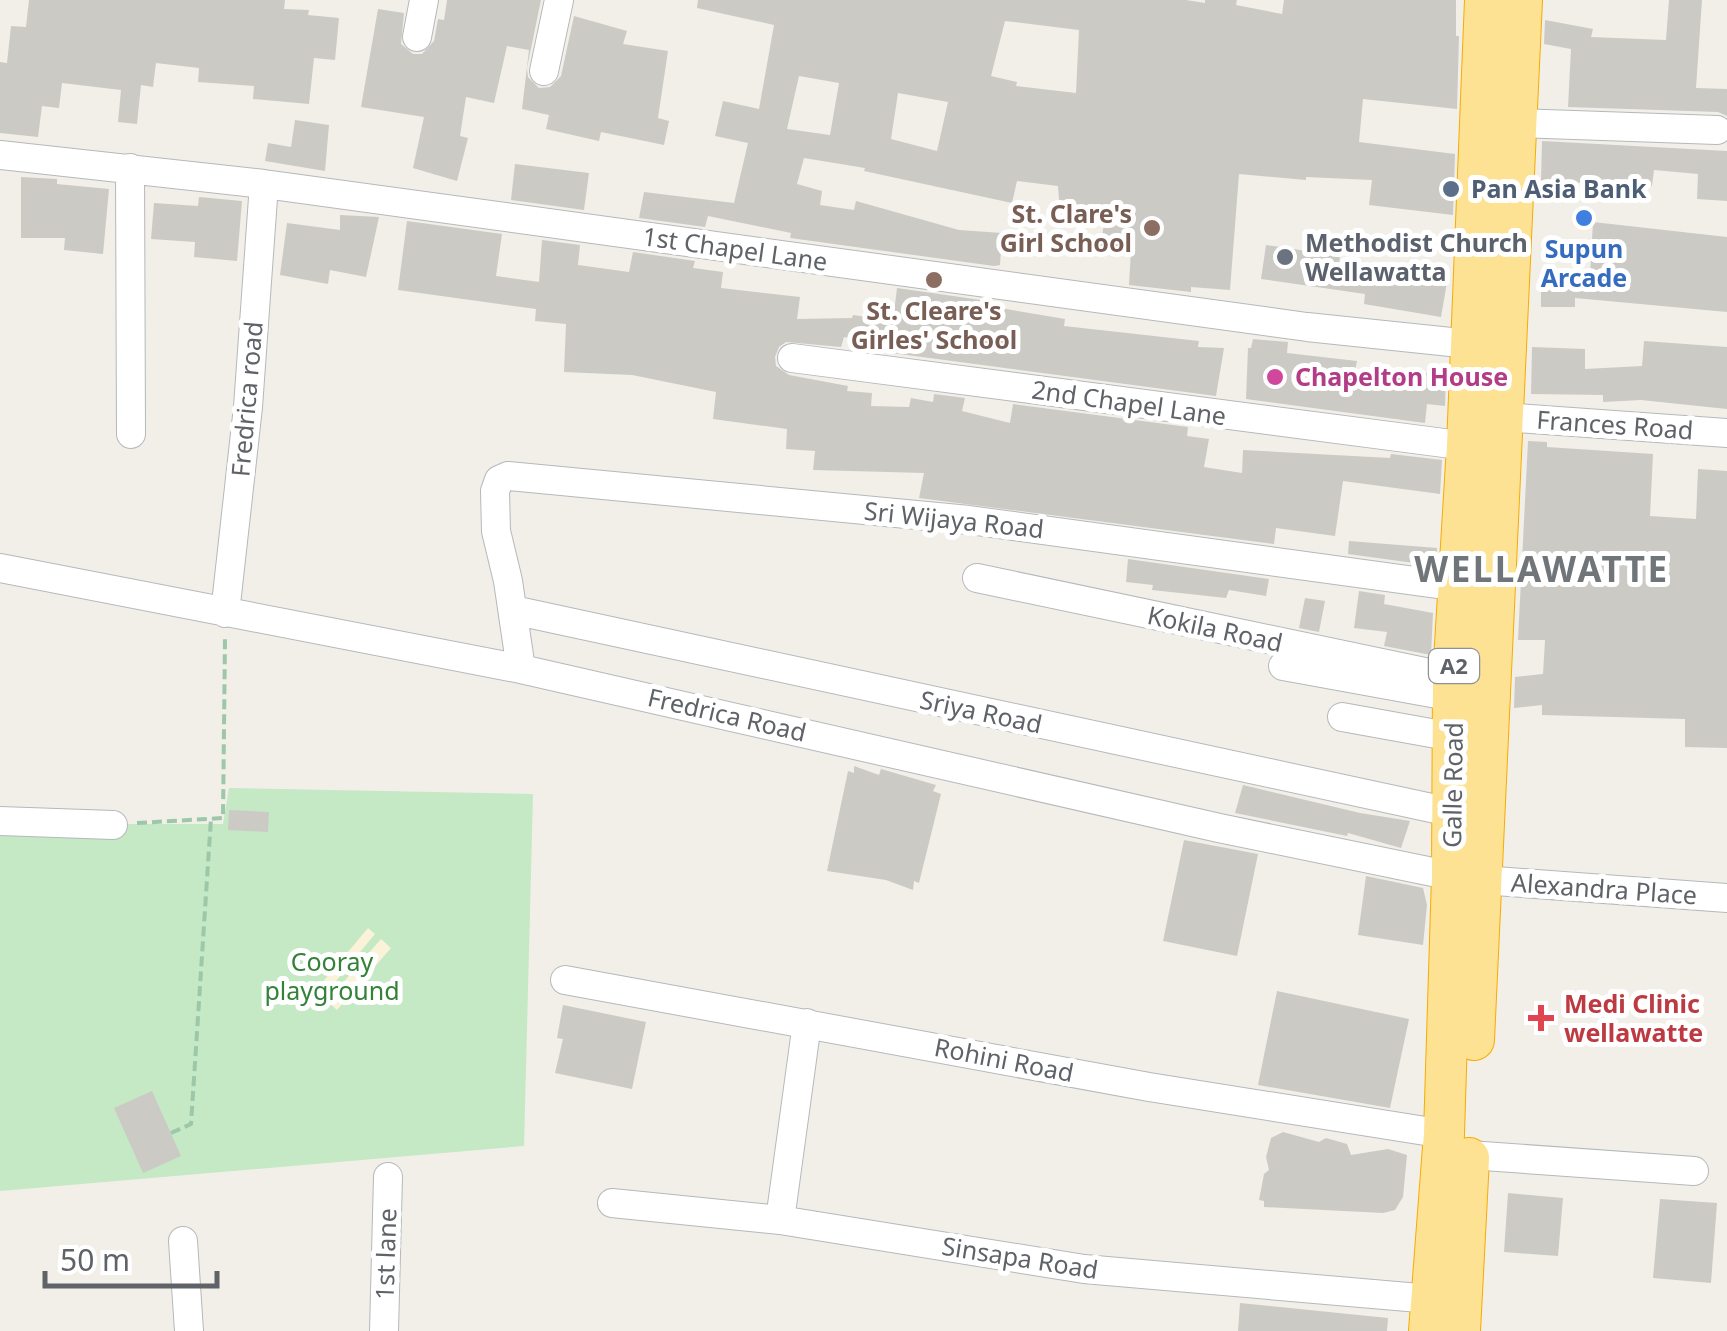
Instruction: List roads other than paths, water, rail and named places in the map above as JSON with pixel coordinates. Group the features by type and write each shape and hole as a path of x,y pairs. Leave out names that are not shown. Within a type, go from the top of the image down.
{"highway":[{"name":"Galle Road","path":"1467,878 1450,812 1485,0"},
{"name":"Galle Road","path":"1460,1331 1456,1145 1467,878 1502,417 1522,0"},
{"name":"Galle Road","path":"1430,1315 1456,1145"}],"street":[{"path":"417,38 424,0"},
{"path":"544,70 560,0"},
{"path":"1517,123 1717,130"},
{"name":"1st Chapel Lane","path":"0,155 264,184 1307,327 1470,344"},
{"path":"130,168 131,434"},
{"name":"Fredrica road","path":"225,613 248,407 264,184"},
{"name":"2nd Chapel Lane","path":"792,358 1467,446"},
{"name":"Frances Road","path":"1502,417 1727,433"},
{"name":"Sri Wijaya Road","path":"513,610 496,531 494,491 499,480 508,476 969,520 1458,588"},
{"name":"Fredrica Road","path":"0,568 522,669 1219,828 1467,878"},
{"name":"Kokila Road","path":"977,578 1454,704"},
{"path":"513,610 522,669"},
{"name":"Sriya Road","path":"513,610 1450,812"},
{"path":"1284,666 1454,704"},
{"path":"1342,717 1454,704"},
{"path":"0,821 112,825"},
{"name":"Alexandra Place","path":"1467,878 1727,898"},
{"name":"Rohini Road","path":"564,980 1456,1145 1694,1170"},
{"path":"780,1220 807,1023"},
{"name":"1st lane","path":"384,1331 388,1177"},
{"name":"Sinsapa Road","path":"612,1203 780,1220 1084,1270 1430,1315"},
{"path":"183,1241 190,1331"}],"place":[{"name":"Pan Asia Bank","path":"1451,189"},
{"name":"Supun Arcade","path":"1584,218"},
{"name":"St. Clare's Girl School","path":"1152,228"},
{"name":"Methodist Church Wellawatta","path":"1285,257"},
{"name":"St. Cleare's Girles' School","path":"934,280"},
{"name":"Chapelton House","path":"1275,377"},
{"name":"Medi Clinic wellawatte","path":"1541,1018"}],"district":[{"name":"WELLAWATTE","path":"1542,570"}],"park label":[{"name":"Cooray playground","path":"332,976"}]}
